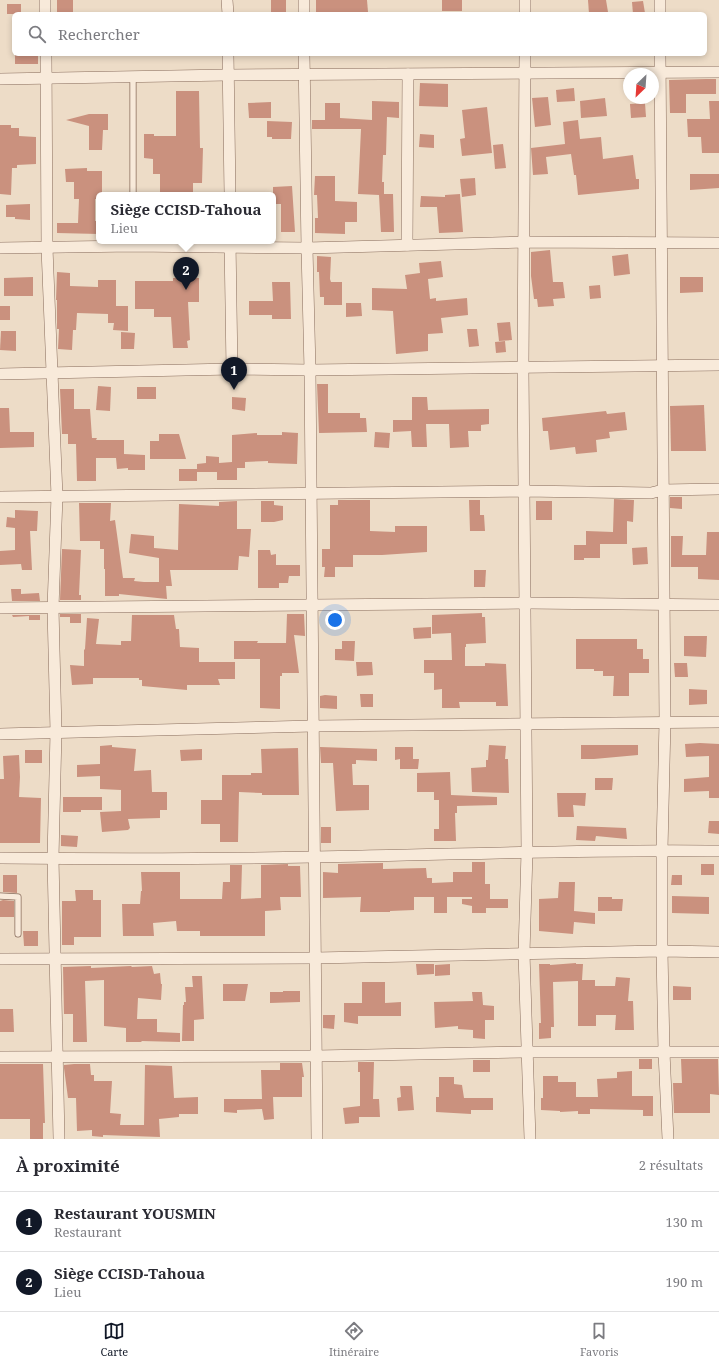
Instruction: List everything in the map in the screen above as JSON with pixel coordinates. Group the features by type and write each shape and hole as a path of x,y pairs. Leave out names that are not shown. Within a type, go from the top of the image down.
{"street":[{"path":"45,0 45,12"},
{"path":"227,0 228,12"},
{"path":"304,0 304,12"},
{"path":"525,0 525,12"},
{"path":"660,0 660,12"},
{"path":"46,56 48,248 57,496 53,608 56,732 53,858 59,1139"},
{"path":"228,56 230,192"},
{"path":"304,56 310,370 317,1139"},
{"path":"525,56 523,368 527,852 524,953 530,1139"},
{"path":"660,56 665,722 662,850 662,951 664,1052 668,1139"},
{"path":"0,79 228,75 719,72"},
{"path":"407,245 408,74"},
{"path":"0,248 48,248 133,244 230,244 307,248 524,242 719,243"},
{"path":"230,244 232,369"},
{"path":"0,374 232,369 310,370 719,365"},
{"path":"0,497 524,491 651,492 663,490 719,489"},
{"path":"0,608 526,603 719,605"},
{"path":"0,734 313,726 719,722"},
{"path":"0,858 314,857 662,850 719,851"},
{"path":"0,959 315,958 524,953 662,951 719,952"},
{"path":"0,1057 58,1058 316,1056 526,1052 719,1052"}],"lane":[{"path":"133,76 133,192"},
{"path":"0,896 18,897 18,934"}],"building":[{"path":"57,0 73,0 73,12 57,12"},
{"path":"271,0 286,0 286,12 271,12"},
{"path":"316,0 367,0 368,12 316,12"},
{"path":"442,0 462,0 462,11 442,11"},
{"path":"588,0 606,0 608,12 589,12"},
{"path":"643,1 645,12 633,12 632,2"},
{"path":"7,4 21,4 21,12 12,12 12,14 7,14"},
{"path":"15,56 38,56 38,64 15,64"},
{"path":"716,79 716,94 686,94 686,113 670,113 669,80"},
{"path":"420,83 448,84 448,107 419,106"},
{"path":"574,88 575,101 557,102 556,90"},
{"path":"176,91 199,91 200,148 203,148 202,183 193,183 193,192 160,192 160,174 153,174 153,159 144,158 144,134 154,134 154,136 176,136"},
{"path":"548,97 551,125 535,127 532,98"},
{"path":"605,98 607,116 581,118 580,101"},
{"path":"372,101 399,102 399,118 387,117 386,155 383,155 382,182 384,182 384,194 393,194 394,232 381,232 379,195 358,194 361,129 312,129 312,120 325,120 325,103 340,103 340,118 372,120"},
{"path":"709,101 719,101 719,153 702,153 701,137 688,137 687,119 710,119"},
{"path":"271,102 271,118 249,118 248,103"},
{"path":"630,104 645,104 646,117 631,118"},
{"path":"487,107 492,153 462,156 460,139 465,138 462,110"},
{"path":"89,114 108,114 108,130 103,130 102,150 89,150 89,126 66,120"},
{"path":"578,120 580,139 601,137 603,159 633,155 636,179 639,179 639,189 578,195 576,175 574,175 571,154 546,157 548,174 533,175 531,148 565,144 563,122"},
{"path":"267,121 292,122 291,139 272,139 272,137 267,137"},
{"path":"0,125 11,125 11,128 19,128 19,136 36,137 36,164 17,165 17,168 12,168 11,195 0,194"},
{"path":"420,134 434,135 434,148 419,147"},
{"path":"503,144 506,168 495,169 493,145"},
{"path":"87,168 87,171 102,171 102,192 96,192 95,199 96,234 57,233 57,223 78,223 79,199 74,199 74,182 66,182 65,169"},
{"path":"690,174 719,174 719,188 690,190"},
{"path":"315,176 335,176 335,201 357,202 357,222 345,222 345,234 315,233 315,218 318,218 317,195 314,195"},
{"path":"475,178 476,195 462,197 460,179"},
{"path":"292,186 295,232 281,232 281,204 276,204 276,192 273,192 273,187"},
{"path":"460,194 463,232 439,233 437,207 420,207 421,196 445,197 445,195"},
{"path":"30,204 30,220 6,217 6,205"},
{"path":"550,250 553,282 563,282 565,298 553,299 554,306 538,307 537,299 534,299 531,276 531,252"},
{"path":"628,254 630,274 614,276 612,256"},
{"path":"317,256 331,257 330,279 331,282 342,282 342,305 324,305 324,297 320,297"},
{"path":"441,261 443,277 428,279 430,299 436,298 436,301 467,298 468,315 441,318 443,333 428,334 428,351 396,354 393,311 372,310 372,288 407,289 405,275 420,273 419,263"},
{"path":"57,272 70,273 70,286 98,287 98,280 116,280 116,306 128,306 128,331 113,330 114,323 108,323 108,314 77,313 76,330 73,330 72,350 58,349 59,329 57,329 56,300"},
{"path":"33,277 33,296 4,296 4,278"},
{"path":"680,277 703,277 703,292 680,293"},
{"path":"173,278 199,278 199,302 188,302 190,340 187,341 188,348 173,348 171,317 154,317 154,309 135,309 135,281 173,281"},
{"path":"272,282 290,282 291,319 272,319 272,315 249,315 249,301 273,301"},
{"path":"600,285 601,298 590,299 589,286"},
{"path":"346,303 361,303 362,316 346,317"},
{"path":"0,306 10,306 10,320 0,320"},
{"path":"510,322 512,340 499,341 497,323"},
{"path":"467,329 477,329 479,346 469,347"},
{"path":"1,331 16,331 16,351 0,350"},
{"path":"121,332 135,333 134,349 121,349"},
{"path":"505,341 506,352 496,353 495,342"},
{"path":"317,384 328,384 328,413 360,413 360,418 366,418 367,432 319,433"},
{"path":"98,386 111,387 110,411 96,410"},
{"path":"137,387 156,387 156,399 137,399"},
{"path":"60,389 74,389 74,409 90,409 92,438 97,438 96,440 124,440 124,454 145,455 145,470 128,470 128,468 117,469 116,458 96,458 96,481 77,481 76,444 68,444 68,434 62,434"},
{"path":"232,397 246,398 245,411 232,409"},
{"path":"412,397 427,397 428,410 489,409 489,424 481,425 481,431 468,431 469,447 450,448 449,424 426,424 427,447 412,447 411,431 393,432 393,420 412,420"},
{"path":"704,405 706,451 671,451 670,406"},
{"path":"0,408 9,408 10,432 34,432 34,447 0,448"},
{"path":"606,411 607,414 625,412 627,430 609,432 610,438 596,440 597,452 576,454 575,447 550,450 548,431 543,431 542,418"},
{"path":"282,432 298,433 297,464 268,463 268,461 245,462 245,468 237,468 237,480 217,480 217,472 197,472 197,464 206,463 206,456 219,457 219,463 232,462 232,435 257,433 257,435 282,435"},
{"path":"375,432 390,433 389,448 374,447"},
{"path":"159,434 179,434 186,459 150,459 150,441 159,441"},
{"path":"179,469 197,469 197,481 179,481"},
{"path":"670,497 682,497 682,509 670,508"},
{"path":"614,499 634,500 633,522 627,521 627,544 600,544 600,558 584,558 584,560 574,560 574,545 586,545 586,531 613,532"},
{"path":"338,500 370,500 370,531 395,532 395,526 427,526 427,552 353,555 353,567 335,567 335,577 324,577 325,567 322,567 322,549 330,549 330,505 338,505"},
{"path":"469,500 480,500 480,515 484,515 485,531 470,531"},
{"path":"237,501 237,529 251,529 249,557 239,556 238,570 170,570 172,586 166,586 167,599 119,594 119,596 105,596 104,549 100,549 100,541 80,541 79,503 111,503 110,521 115,520 123,578 135,578 134,581 159,582 159,558 129,553 131,534 154,536 154,548 178,550 179,504 219,506 219,502"},
{"path":"261,501 274,501 274,505 283,506 283,520 261,522"},
{"path":"536,501 552,501 552,520 536,520"},
{"path":"15,510 38,511 37,531 30,531 32,570 22,570 21,564 0,565 0,551 15,550 15,528 6,527 7,517 15,518"},
{"path":"707,532 719,532 719,580 698,579 698,567 671,567 671,536 683,536 682,555 706,555"},
{"path":"647,547 648,564 633,565 632,548"},
{"path":"62,549 81,550 79,595 81,595 81,600 60,600"},
{"path":"258,550 270,550 271,555 276,554 276,565 300,565 300,576 289,576 288,583 279,583 279,588 258,588"},
{"path":"474,570 486,570 485,587 474,587"},
{"path":"11,589 21,589 21,594 39,593 40,601 12,601"},
{"path":"482,613 482,617 485,617 486,643 466,644 465,666 485,666 485,663 506,664 508,706 496,706 496,702 459,702 460,708 442,708 442,689 434,690 434,673 424,673 424,660 452,660 451,633 432,634 432,615"},
{"path":"60,614 81,614 81,623 70,623 70,617 60,617"},
{"path":"287,614 304,614 305,636 294,635 299,673 282,673 282,676 280,676 280,709 260,708 260,659 234,659 234,641 286,643"},
{"path":"12,615 40,615 40,620 29,620 29,616 13,617"},
{"path":"132,615 174,615 176,629 179,629 180,647 199,648 199,662 235,662 235,679 218,679 220,685 187,685 187,690 142,686 142,680 139,680 139,678 93,678 93,684 72,685 70,665 84,666 87,618 99,619 96,644 121,645 121,641 131,641"},
{"path":"431,627 431,638 414,639 413,628"},
{"path":"684,636 707,636 706,657 684,656"},
{"path":"576,639 637,639 637,649 643,649 643,659 649,659 649,673 629,673 629,696 613,696 614,676 603,676 603,671 594,671 594,669 576,669"},
{"path":"342,641 355,641 354,661 335,660 335,649 342,649"},
{"path":"356,662 372,662 373,675 357,676"},
{"path":"674,663 687,663 688,677 675,677"},
{"path":"689,689 707,690 707,704 689,705"},
{"path":"360,694 373,694 373,707 361,707"},
{"path":"320,696 337,696 337,709 320,708"},
{"path":"685,744 719,744 719,798 709,798 709,791 684,792 684,779 709,777 709,756 686,757"},
{"path":"112,745 112,747 136,749 134,771 151,770 152,792 167,792 167,810 160,810 160,818 128,819 130,828 128,830 102,832 100,812 121,811 121,790 100,789 100,776 77,777 77,765 100,764 100,746"},
{"path":"489,745 506,746 505,759 508,759 509,793 472,792 471,768 486,767"},
{"path":"581,745 638,745 638,755 581,759"},
{"path":"320,747 377,749 377,761 356,760 356,764 352,764 353,785 369,785 369,810 336,811 333,763 321,763"},
{"path":"395,747 413,747 413,759 419,759 418,769 400,769 400,759 395,760"},
{"path":"298,748 299,795 262,795 262,793 239,792 238,842 220,842 220,824 201,824 201,800 222,800 222,775 251,775 251,773 262,773 261,749"},
{"path":"202,749 202,760 181,761 180,750"},
{"path":"25,750 42,750 42,763 25,763"},
{"path":"19,755 19,797 41,798 40,843 0,843 0,779 4,779 3,756"},
{"path":"450,772 451,795 497,797 497,805 457,806 457,813 455,813 456,841 434,841 434,829 439,829 439,800 434,800 434,792 417,792 417,773"},
{"path":"595,778 613,778 612,790 595,790"},
{"path":"557,793 586,793 585,806 573,805 574,817 558,817"},
{"path":"63,797 102,797 102,810 63,812"},
{"path":"709,821 719,821 719,834 708,833"},
{"path":"577,826 626,828 627,839 596,836 595,841 576,840"},
{"path":"321,827 331,827 331,843 321,843"},
{"path":"61,835 78,836 77,847 61,846"},
{"path":"472,862 485,862 485,884 490,884 490,899 508,899 508,908 486,908 486,913 472,913 472,906 462,904 462,899 472,899 472,897 447,897 447,913 434,913 434,897 414,897 414,910 360,912 361,897 323,898 323,872 338,873 338,864 383,863 383,869 426,868 427,878 432,878 432,883 453,882 453,872 472,872"},
{"path":"288,864 288,866 300,866 301,897 280,897 281,910 265,911 265,936 200,936 200,931 177,931 176,921 153,923 154,936 123,936 122,904 140,904 142,891 141,872 180,872 180,899 222,899 223,882 230,882 230,865 242,865 241,899 261,898 261,865"},
{"path":"701,864 714,864 714,875 701,875"},
{"path":"3,875 17,875 17,893 3,892"},
{"path":"672,875 682,875 682,885 671,885"},
{"path":"559,882 575,882 574,911 595,913 595,924 574,922 573,934 539,931 539,899 558,898"},
{"path":"75,890 93,890 93,900 101,900 101,937 74,937 74,945 62,945 62,901 76,901"},
{"path":"672,896 709,897 709,914 672,913"},
{"path":"598,897 623,899 622,911 598,911"},
{"path":"0,901 14,901 14,917 0,917"},
{"path":"23,931 38,931 38,946 24,946"},
{"path":"576,963 583,964 582,980 595,980 595,986 615,986 616,977 630,978 628,1001 633,1001 634,1030 615,1030 616,1015 596,1015 596,1026 578,1026 578,981 553,982 554,1027 551,1027 551,1038 539,1039 539,1023 541,1023 539,964 550,965"},
{"path":"416,964 434,964 434,974 417,975"},
{"path":"450,964 450,975 435,976 435,965"},
{"path":"91,966 91,968 152,966 154,974 160,973 162,984 161,1000 138,998 137,1019 157,1019 157,1032 180,1033 180,1042 126,1042 126,1028 104,1026 104,980 85,981 87,1042 73,1042 73,1014 64,1014 63,967"},
{"path":"192,976 202,976 204,1019 194,1020 194,1041 182,1041 183,1005 184,1002 186,1002 185,987 193,987"},
{"path":"362,982 385,982 385,1003 401,1002 401,1016 358,1016 358,1024 344,1022 344,1003 362,1003"},
{"path":"223,984 248,984 245,1001 223,1001"},
{"path":"673,986 691,987 691,1000 673,1000"},
{"path":"300,991 300,1002 270,1003 270,992"},
{"path":"472,992 482,992 483,1005 494,1006 494,1020 485,1020 485,1039 473,1038 473,1030 458,1029 458,1026 435,1028 434,1002 473,1001"},
{"path":"0,1009 13,1009 14,1032 0,1032"},
{"path":"323,1015 335,1015 334,1029 323,1028"},
{"path":"639,1059 652,1059 652,1069 639,1069"},
{"path":"681,1059 718,1059 719,1095 710,1094 710,1113 674,1113 673,1083 682,1083"},
{"path":"473,1060 490,1060 490,1072 473,1072"},
{"path":"358,1062 374,1062 373,1099 379,1099 380,1117 359,1117 359,1123 345,1124 343,1108 360,1106 360,1072 358,1072"},
{"path":"280,1063 302,1063 304,1077 302,1077 302,1097 273,1097 274,1119 264,1120 262,1109 237,1110 237,1113 224,1112 224,1099 262,1099 261,1070 280,1070"},
{"path":"0,1064 43,1064 45,1123 43,1123 43,1139 30,1139 30,1119 0,1119"},
{"path":"90,1064 91,1075 94,1075 94,1081 112,1081 110,1113 121,1114 120,1125 144,1125 145,1065 172,1066 174,1098 198,1097 198,1114 179,1114 179,1117 159,1119 160,1137 103,1135 103,1137 92,1136 92,1130 77,1131 76,1098 68,1098 64,1068 64,1065"},
{"path":"632,1071 632,1096 653,1096 653,1116 643,1116 643,1110 590,1109 590,1114 578,1114 578,1111 560,1112 541,1110 541,1098 543,1098 543,1076 558,1076 558,1082 576,1082 576,1097 598,1097 597,1079 617,1078 617,1072"},
{"path":"439,1077 454,1077 454,1084 462,1085 464,1098 493,1098 493,1110 471,1110 471,1114 436,1112 436,1097 439,1097"},
{"path":"400,1086 412,1086 414,1110 398,1111 397,1098 401,1097"}],"place":[{"name":"Siège CCISD-Tahoua","path":"186,290"},
{"name":"Restaurant YOUSMIN","path":"234,390"}]}
